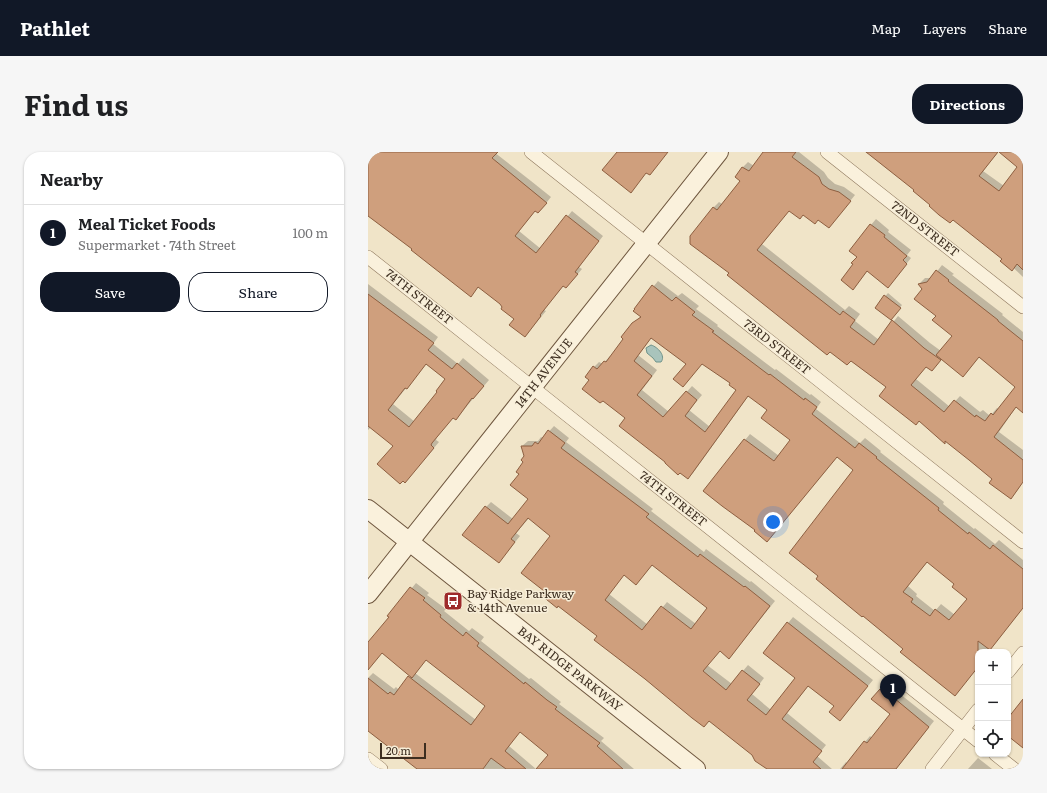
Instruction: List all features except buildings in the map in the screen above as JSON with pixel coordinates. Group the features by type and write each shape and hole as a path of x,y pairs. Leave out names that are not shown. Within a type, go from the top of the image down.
{"main road":[{"name":"14TH AVENUE","path":"368,594 719,152"},
{"name":"BAY RIDGE PARKWAY","path":"368,509 696,769"}],"street":[{"name":"73RD STREET","path":"531,152 1023,542"},
{"name":"72ND STREET","path":"827,152 1023,307"},
{"name":"74TH STREET","path":"368,257 975,738"},
{"path":"1011,668 1023,653"},
{"path":"932,769 975,714"},
{"path":"999,757 1014,769"},
{"path":"368,759 381,769"}],"water":[{"path":"651,345 662,355 663,357 661,362 656,362 647,353 646,348"}],"place":[{"name":"Bay Ridge Parkway & 14th Avenue","path":"453,601"},
{"name":"Meal Ticket Foods","path":"893,707"}]}
